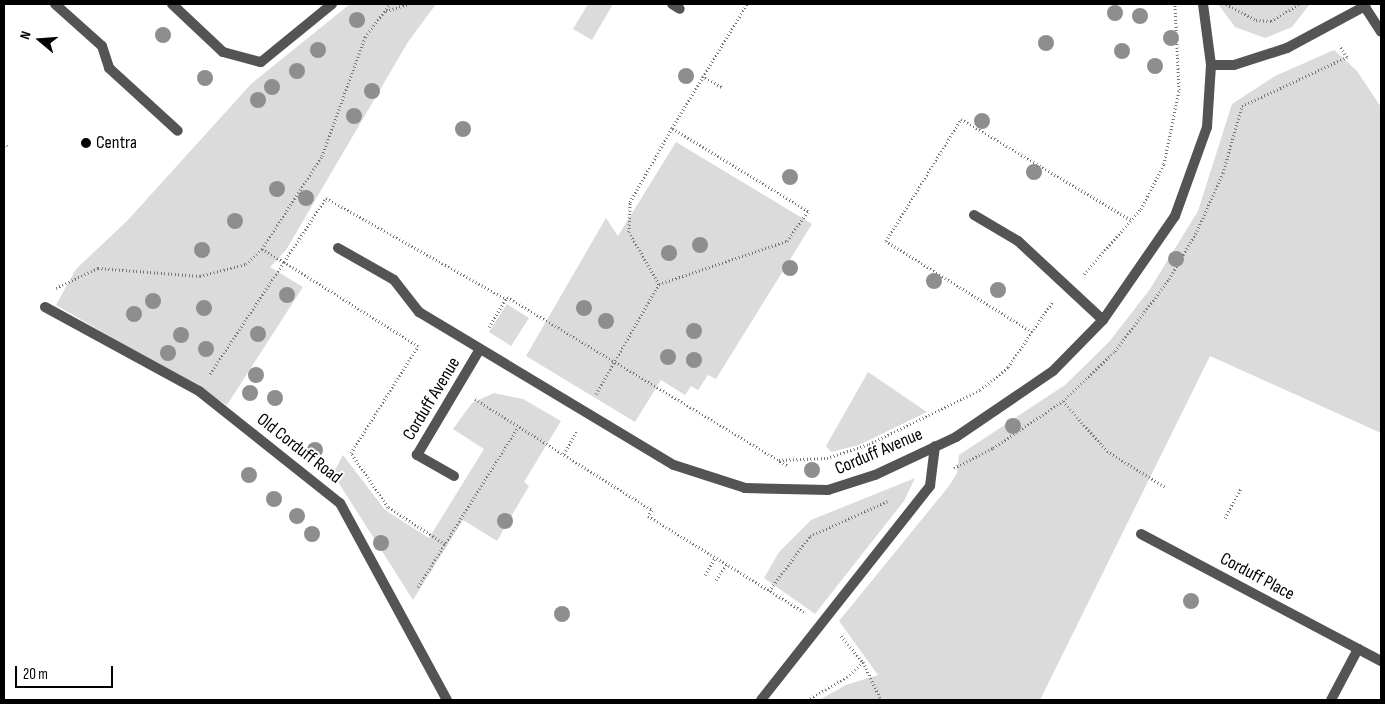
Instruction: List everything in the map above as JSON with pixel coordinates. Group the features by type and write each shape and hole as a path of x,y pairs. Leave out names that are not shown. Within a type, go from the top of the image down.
{"street":[{"path":"55,4 102,46 109,68 178,131"},
{"path":"172,4 223,52 260,62 332,4"},
{"name":"Corduff Avenue","path":"338,248 394,280 418,312 585,415 692,473 772,491 828,490 875,476 935,446 1019,398 1103,320 1147,262 1175,216 1195,171 1207,128 1211,65 1203,4"},
{"path":"1211,65 1234,65 1287,48 1364,5 1381,32"},
{"path":"974,215 1018,241 1103,320"},
{"name":"Old Corduff Road","path":"45,307 199,391 340,503 447,700"},
{"name":"Corduff Avenue","path":"454,476 417,455 458,388 479,348"},
{"path":"761,700 930,486 935,446"},
{"name":"Corduff Place","path":"1141,534 1381,661"},
{"path":"1331,700 1358,649"}],"path":[{"path":"45,307 65,280 98,268 200,276 246,264 262,249 322,156 365,37 390,4"},
{"path":"386,11 407,4"},
{"path":"659,284 629,232 630,202 702,76 747,4"},
{"path":"1225,4 1256,20 1271,21 1299,4"},
{"path":"702,76 722,88"},
{"path":"564,454 659,284 787,241 808,211 672,128"},
{"path":"4,143 8,147"},
{"path":"199,391 326,198 615,360 796,470"},
{"path":"262,249 418,346 351,453 388,507 445,544"},
{"path":"479,348 506,299"},
{"path":"458,388 564,454 716,558 769,591 798,548"},
{"path":"1062,401 1107,452 1165,487"},
{"path":"418,586 518,426"},
{"path":"1225,518 1241,488"},
{"path":"705,575 716,558"},
{"path":"716,580 726,564"},
{"path":"807,700 847,677 863,662 881,700"}],"shaded area":[{"path":"350,4 436,4 408,42 286,250 270,267 303,287 227,405 56,305 76,269 127,221 251,84"},
{"path":"588,4 613,4 592,40 573,29"},
{"path":"1218,4 1310,4 1292,27 1265,38 1235,27"},
{"path":"1334,50 1357,71 1381,107 1381,433 1210,356 1040,700 819,700 846,685 878,675 839,621 949,486 957,473 959,455 1065,385 1109,342 1150,289 1198,211 1232,104 1275,76"},
{"path":"676,142 812,224 716,379 708,375 698,390 691,386 685,395 661,380 635,422 526,356 606,218 618,236"},
{"path":"507,304 529,318 511,346 489,332"},
{"path":"868,372 927,412 859,445 831,452 826,446"},
{"path":"494,393 523,399 561,421 524,482 529,486 497,541 463,520 413,600 333,474 343,455 385,510 429,538 484,449 453,429 472,403"},
{"path":"915,478 904,501 815,614 764,578 779,552 811,520"}],"place":[{"name":"Centra","path":"86,143"}]}
